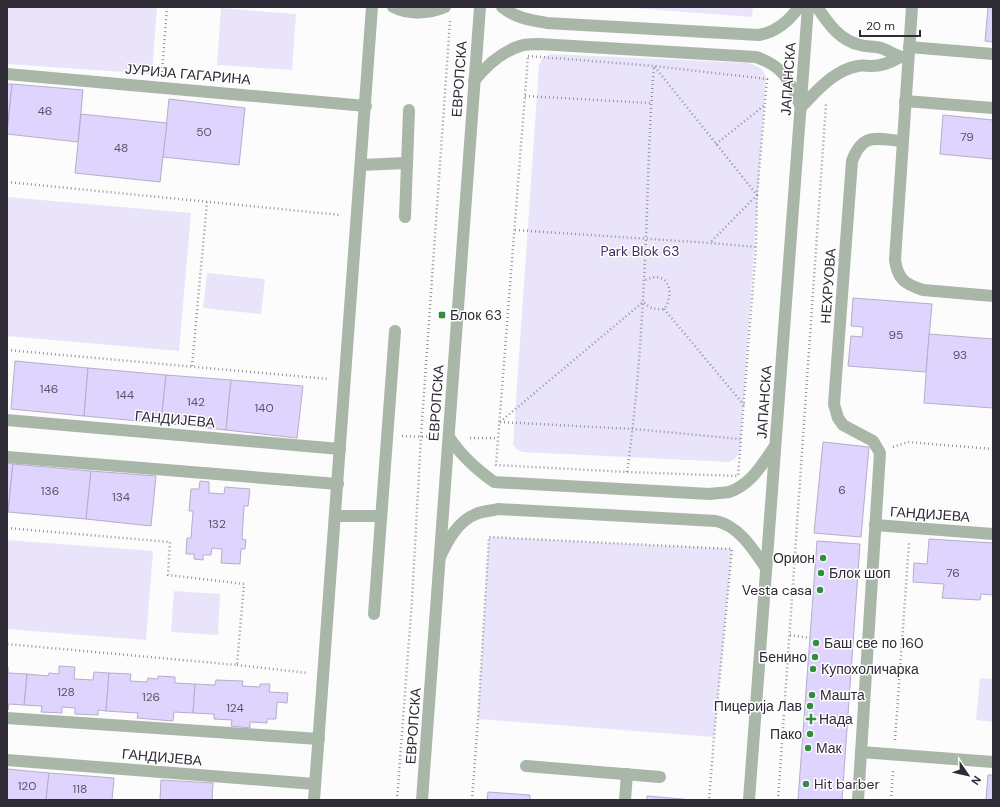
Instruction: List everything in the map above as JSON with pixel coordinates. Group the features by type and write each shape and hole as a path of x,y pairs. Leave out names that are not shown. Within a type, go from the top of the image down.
{"street":[{"path":"314,800 366,106 372,7"},
{"path":"393,7 413,12 448,10"},
{"name":"ЕВРОПСКА","path":"422,800 480,7"},
{"path":"502,7 508,12 523,19 547,23 759,35 769,33 783,24 800,7"},
{"name":"ЈАПАНСКА","path":"749,800 808,7"},
{"path":"817,7 832,29 846,39 860,45 876,46 905,54 993,54"},
{"path":"912,7 905,54 905,101 895,260 897,272 903,281 923,290 993,296"},
{"path":"474,81 486,66 500,56 519,46 539,44 756,57 768,61 781,70 789,80 801,107 828,80 842,72 858,66 888,64 905,54"},
{"name":"ЈУРИЈА ГАГАРИНА","path":"7,74 366,106"},
{"path":"905,101 993,108"},
{"path":"405,217 409,110"},
{"name":"НЕХРУОВА","path":"880,452 873,441 848,428 841,422 838,418 834,404 852,161 858,147 864,141 872,139 902,141"},
{"path":"361,165 406,163"},
{"path":"374,614 396,331"},
{"name":"ГАНДИЈЕВА","path":"7,420 340,449"},
{"path":"449,438 463,456 481,473 494,482 710,494 730,491 744,484 758,471 775,446"},
{"path":"875,525 880,452"},
{"path":"7,457 338,484"},
{"path":"440,558 448,540 462,522 477,514 498,509 708,520 724,523 738,532 750,545 766,568"},
{"path":"335,516 381,516"},
{"name":"ГАНДИЈЕВА","path":"858,800 875,525 993,534"},
{"name":"ГАНДИЈЕВА","path":"7,718 319,739"},
{"path":"861,752 993,762"},
{"name":"ГАНДИЈЕВА","path":"7,760 315,784"},
{"path":"526,766 660,777"},
{"path":"625,800 626,774"}],"path":[{"path":"161,87 167,7"},
{"path":"396,800 412,600 448,10"},
{"path":"528,56 654,66 767,79 757,195 756,247 738,476 496,465 525,96 528,56"},
{"path":"627,472 633,429 643,302 651,103 654,66"},
{"path":"654,66 757,195"},
{"path":"778,800 828,80"},
{"path":"525,96 651,103"},
{"path":"716,144 766,104"},
{"path":"7,182 357,217"},
{"path":"710,243 757,195"},
{"path":"192,366 207,202"},
{"path":"515,230 646,238 756,247"},
{"path":"643,302 656,310 664,309 669,303 670,295 668,286 662,278 654,277 644,280"},
{"path":"500,422 643,302"},
{"path":"664,309 744,405"},
{"path":"7,350 345,380"},
{"path":"500,422 633,429 740,439"},
{"path":"421,436 434,437"},
{"path":"467,438 498,438"},
{"path":"880,452 908,442 993,449"},
{"path":"7,528 170,542 168,575 244,584 237,665"},
{"path":"891,800 910,528"},
{"path":"472,800 489,537 732,549 709,800"},
{"path":"790,635 810,638"},
{"path":"7,644 237,665 323,675"}],"green space":[{"path":"7,7 157,7 152,74 7,64"},
{"path":"620,7 753,7 752,17"},
{"path":"221,8 296,14 292,70 217,65"},
{"name":"Park Blok 63","path":"551,54 749,63 761,68 766,76 740,451 735,459 729,462 522,452 516,449 513,444 539,65 543,57"},
{"path":"7,197 191,213 179,351 7,336"},
{"path":"207,273 265,279 261,314 203,308"},
{"path":"489,537 732,549 714,737 478,719"},
{"path":"7,540 153,551 146,640 7,629"},
{"path":"174,591 220,594 218,635 171,632"},
{"path":"980,678 993,679 993,722 976,720"}],"building":[{"path":"988,7 993,7 993,42 985,41"},
{"path":"7,84 12,84 7,132"},
{"path":"12,84 83,90 78,142 7,134"},
{"path":"169,99 245,108 239,165 163,157"},
{"path":"81,114 167,123 160,182 75,173"},
{"path":"943,115 993,120 993,159 940,154"},
{"path":"853,298 932,304 926,372 848,366 851,336 862,337 863,327 851,326"},
{"path":"929,334 993,339 993,408 924,403"},
{"path":"15,361 88,368 84,416 11,409"},
{"path":"88,368 166,375 161,423 84,416"},
{"path":"166,375 231,380 226,430 161,423"},
{"path":"231,380 303,386 297,438 226,430"},
{"path":"823,442 869,447 861,537 814,533"},
{"path":"7,463 13,464 8,512 7,512"},
{"path":"13,464 91,471 86,519 8,512"},
{"path":"91,471 156,476 151,526 86,519"},
{"path":"200,481 209,482 209,493 224,494 225,487 250,489 248,506 244,506 242,539 246,540 245,549 241,549 240,564 221,563 222,549 212,548 211,555 203,555 203,560 194,559 194,554 186,554 187,538 191,538 193,511 189,511 191,489 199,489"},
{"path":"929,539 993,543 993,595 981,594 980,600 942,598 944,584 913,582 914,563 927,564"},
{"path":"817,541 860,544 842,800 798,800"},
{"path":"59,666 75,667 74,679 93,680 94,672 109,673 106,711 98,710 98,715 75,714 75,708 62,707 62,713 41,712 42,706 24,705 27,674 48,676 49,673 59,674"},
{"path":"7,667 8,673 27,674 24,705 9,704 8,710 7,710"},
{"path":"109,673 131,674 130,681 147,682 148,678 158,679 158,676 175,677 175,683 195,684 193,713 174,712 173,721 137,718 138,713 106,711"},
{"path":"216,680 243,681 242,686 260,687 260,684 270,684 269,692 288,693 287,703 277,702 276,719 267,719 267,723 250,722 250,728 231,726 232,720 214,719 214,714 193,713 195,684 215,685"},
{"path":"7,769 49,773 46,800 7,800"},
{"path":"49,773 114,778 112,800 46,800"},
{"path":"988,775 993,775 993,800 986,800"},
{"path":"161,780 213,783 212,800 160,800"},
{"path":"488,792 530,795 530,800 487,800"},
{"path":"647,796 693,800 647,800"}],"place":[{"name":"Блок 63","path":"442,315"},
{"name":"Орион","path":"823,558"},
{"name":"Блок шоп","path":"821,573"},
{"name":"Vesta casa","path":"820,590"},
{"name":"Баш све по 160","path":"816,643"},
{"name":"Бенино","path":"815,657"},
{"name":"Купохоличарка","path":"813,669"},
{"name":"Машта","path":"812,695"},
{"name":"Пицерија Лав","path":"810,706"},
{"name":"Нада","path":"811,719"},
{"name":"Пако","path":"810,734"},
{"name":"Мак","path":"808,748"},
{"name":"Hit barber","path":"806,784"}]}
